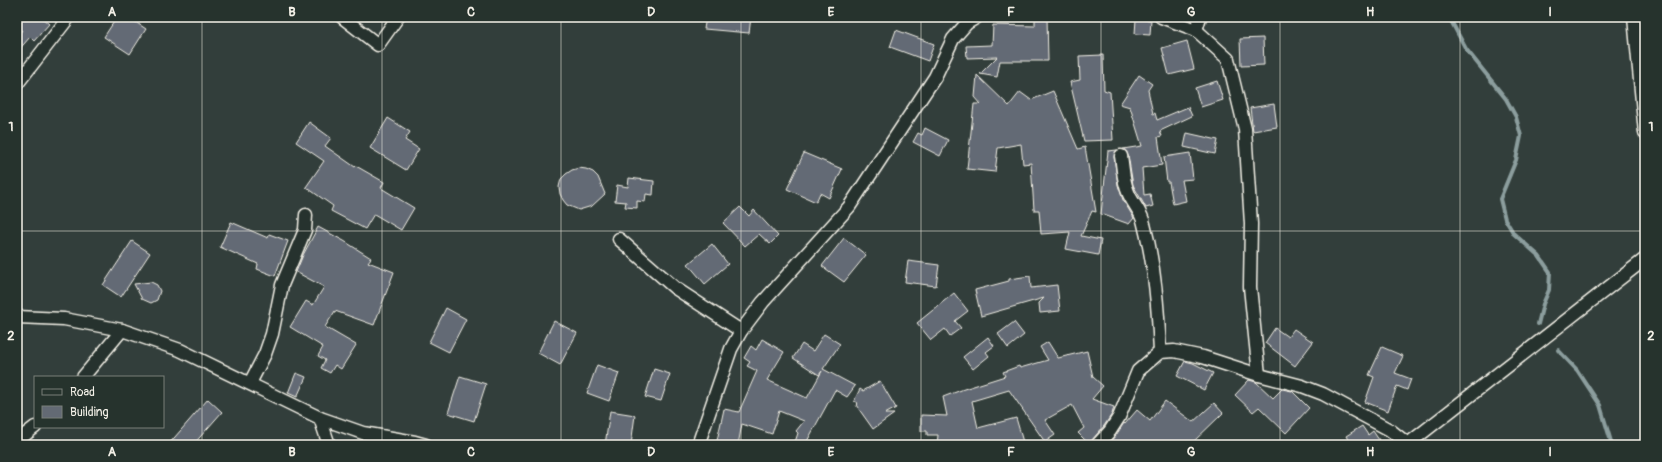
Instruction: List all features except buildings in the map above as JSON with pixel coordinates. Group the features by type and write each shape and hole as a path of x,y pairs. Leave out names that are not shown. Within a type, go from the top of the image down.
{"street":[{"path":"17,84 69,17"},
{"path":"342,17 378,45 398,17"},
{"path":"1161,17 1196,30 1228,60 1245,129 1251,224 1250,287 1259,375"},
{"path":"1196,30 1200,17"},
{"path":"1634,17 1645,133"},
{"path":"698,445 731,349 741,331 763,302 849,207 935,77 953,39 969,19"},
{"path":"1121,156 1126,190 1133,204 1142,216 1154,269 1158,298 1160,352"},
{"path":"250,383 265,354 272,334 282,285 305,230 306,215"},
{"path":"619,239 675,288 741,331"},
{"path":"1097,445 1110,431 1119,417 1138,372 1160,352 1174,351 1203,357 1259,375 1302,386 1323,394 1390,430 1408,444 1645,259"},
{"path":"17,317 64,319 122,330 180,350 320,418 363,433 426,445"},
{"path":"84,376 122,330"},
{"path":"320,418 329,445"},
{"path":"17,441 34,428"}],"waterway":[{"path":"1449,17 1466,49 1506,99 1516,117 1521,136 1516,160 1500,199 1505,219 1514,234 1539,256 1550,272 1549,290 1543,304 1538,324"},
{"path":"1558,350 1577,370 1600,405 1612,445"}]}
